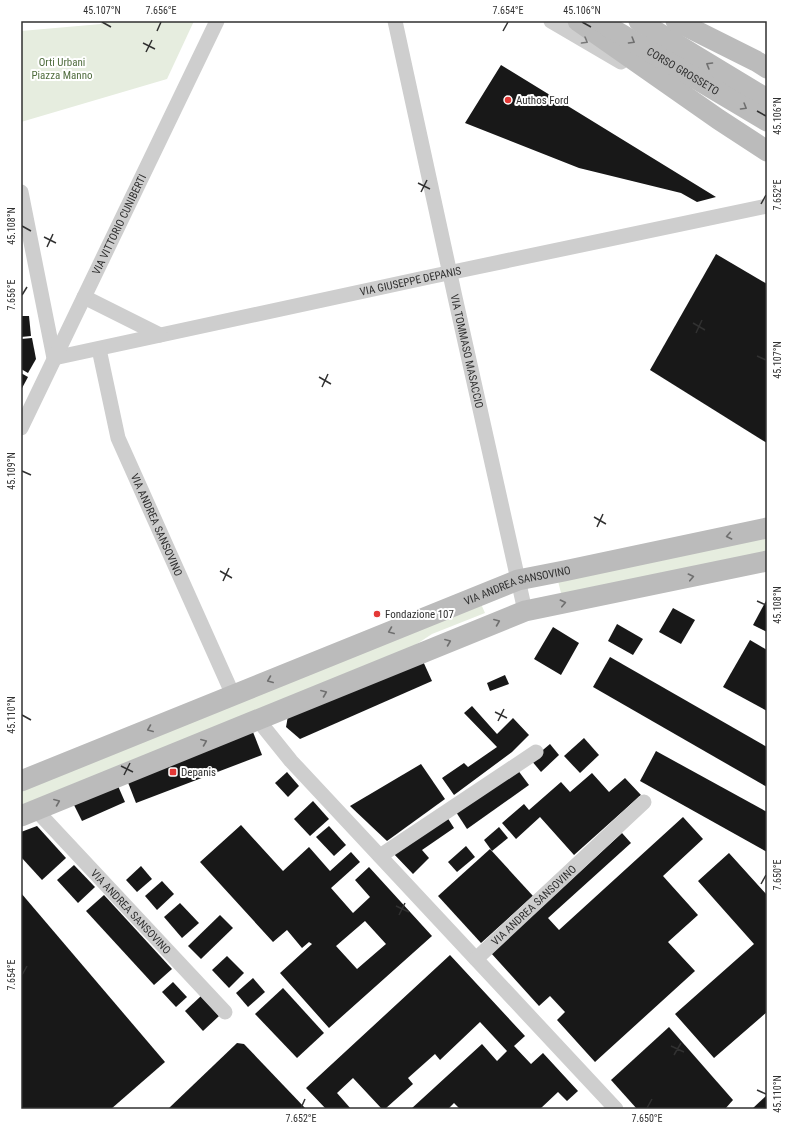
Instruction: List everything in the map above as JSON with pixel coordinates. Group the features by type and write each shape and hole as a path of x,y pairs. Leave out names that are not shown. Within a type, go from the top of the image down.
{"main road":[{"name":"CORSO GROSSETO","path":"578,21 718,119 767,151"},
{"name":"CORSO GROSSETO","path":"599,21 767,121"},
{"name":"CORSO GROSSETO","path":"639,21 694,56 767,99"},
{"path":"676,21 761,64"},
{"name":"VIA ANDREA SANSOVINO","path":"21,781 518,580 767,528"},
{"name":"VIA ANDREA SANSOVINO","path":"28,813 525,611 767,561"}],"street":[{"name":"VIA VITTORIO CUNIBERTI","path":"21,428 217,21"},
{"name":"VIA TOMMASO MASACCIO","path":"395,21 525,611"},
{"name":"CORSO GROSSETO","path":"551,21 718,119"},
{"path":"692,21 761,64"},
{"path":"21,192 54,358"},
{"name":"VIA GIUSEPPE DEPANIS","path":"54,358 767,206"},
{"path":"84,297 160,335"},
{"name":"VIA ANDREA SANSOVINO","path":"99,349 118,438 233,695"},
{"path":"258,720 291,761 616,1109"},
{"path":"380,856 536,752"},
{"name":"VIA ANDREA SANSOVINO","path":"476,959 644,802"},
{"name":"VIA ANDREA SANSOVINO","path":"28,813 225,1012"}],"green space":[{"name":"Orti Urbani Piazza Manno","path":"101,21 194,21 167,79 21,122 21,31 101,24"},
{"path":"767,538 767,554 562,597 558,581"},
{"path":"481,604 485,613 432,634 400,655 21,809 21,791"}],"building":[{"path":"501,65 716,197 697,202 681,193 579,168 465,123"},
{"path":"716,254 767,284 767,443 650,370"},
{"path":"21,316 29,316 31,336 21,337"},
{"path":"32,338 36,359 28,373 21,369 21,339"},
{"path":"21,373 28,377 21,390"},
{"path":"767,599 767,632 753,625"},
{"path":"673,608 695,620 681,644 659,632"},
{"path":"617,624 643,639 633,655 608,641"},
{"path":"553,627 579,643 561,675 534,659"},
{"path":"750,640 767,650 767,711 723,687"},
{"path":"610,657 767,747 767,787 593,687"},
{"path":"422,659 432,681 300,739 286,727 288,716"},
{"path":"505,675 509,684 490,691 487,683"},
{"path":"472,706 497,734 513,718 529,735 512,752 454,795 442,778 464,763 468,767 497,747 464,713"},
{"path":"253,732 262,755 136,803 127,780"},
{"path":"584,738 599,755 580,773 564,756"},
{"path":"550,744 559,755 541,772 531,760"},
{"path":"656,751 767,812 767,852 640,781"},
{"path":"421,764 445,799 387,841 350,806"},
{"path":"517,769 529,785 467,829 456,812"},
{"path":"287,772 299,786 288,797 275,783"},
{"path":"592,773 609,792 625,778 641,795 574,855 540,817 516,839 502,823 524,804 529,810 561,782 570,792"},
{"path":"118,786 125,802 82,821 74,805"},
{"path":"313,801 329,819 310,836 294,819"},
{"path":"447,817 454,828 422,850 429,858 413,874 392,852"},
{"path":"683,817 703,839 663,876 698,915 668,942 695,971 595,1062 557,1020 565,1012 550,996 539,1006 491,953 622,833 631,843 548,918 559,930"},
{"path":"241,825 283,871 309,847 330,871 351,852 360,862 331,888 353,913 370,897 355,880 369,867 432,936 329,1028 280,973 312,944 309,942 302,948 287,930 273,942 200,862","holes":["365,921 386,944 357,969 336,946"]},
{"path":"37,826 66,858 42,880 21,857 21,832"},
{"path":"329,826 346,845 334,856 316,837"},
{"path":"499,827 508,838 492,851 484,840"},
{"path":"466,846 475,857 457,872 448,862"},
{"path":"490,849 533,896 481,943 438,896"},
{"path":"729,853 767,895 767,1012 714,1058 675,1014 754,944 698,881"},
{"path":"74,865 95,887 78,903 57,880"},
{"path":"141,866 152,879 137,892 126,880"},
{"path":"162,881 174,894 157,910 145,896"},
{"path":"21,893 165,1062 111,1109 21,1109"},
{"path":"104,895 172,969 154,985 86,911"},
{"path":"180,903 199,923 182,938 164,917"},
{"path":"220,915 233,928 201,959 188,946"},
{"path":"450,955 525,1036 514,1046 531,1064 543,1053 578,1091 567,1101 558,1092 540,1109 460,1109 454,1103 448,1109 411,1109 482,1044 497,1061 507,1051 480,1022 440,1060 435,1054 408,1078 413,1084 385,1109 382,1109 353,1078 337,1093 351,1109 326,1109 306,1088"},
{"path":"227,956 244,973 229,988 212,970"},
{"path":"253,978 265,992 248,1007 236,993"},
{"path":"173,982 187,997 176,1007 162,992"},
{"path":"283,988 324,1033 297,1058 255,1014"},
{"path":"201,996 219,1016 203,1031 185,1011"},
{"path":"669,1027 733,1100 725,1109 637,1109 611,1080"},
{"path":"237,1043 244,1044 306,1109 168,1109"},
{"path":"767,1095 767,1109 752,1109"}],"place":[{"name":"Authos Ford","path":"508,100"},
{"name":"Fondazione 107","path":"377,614"},
{"name":"Depanis","path":"173,772"}]}
